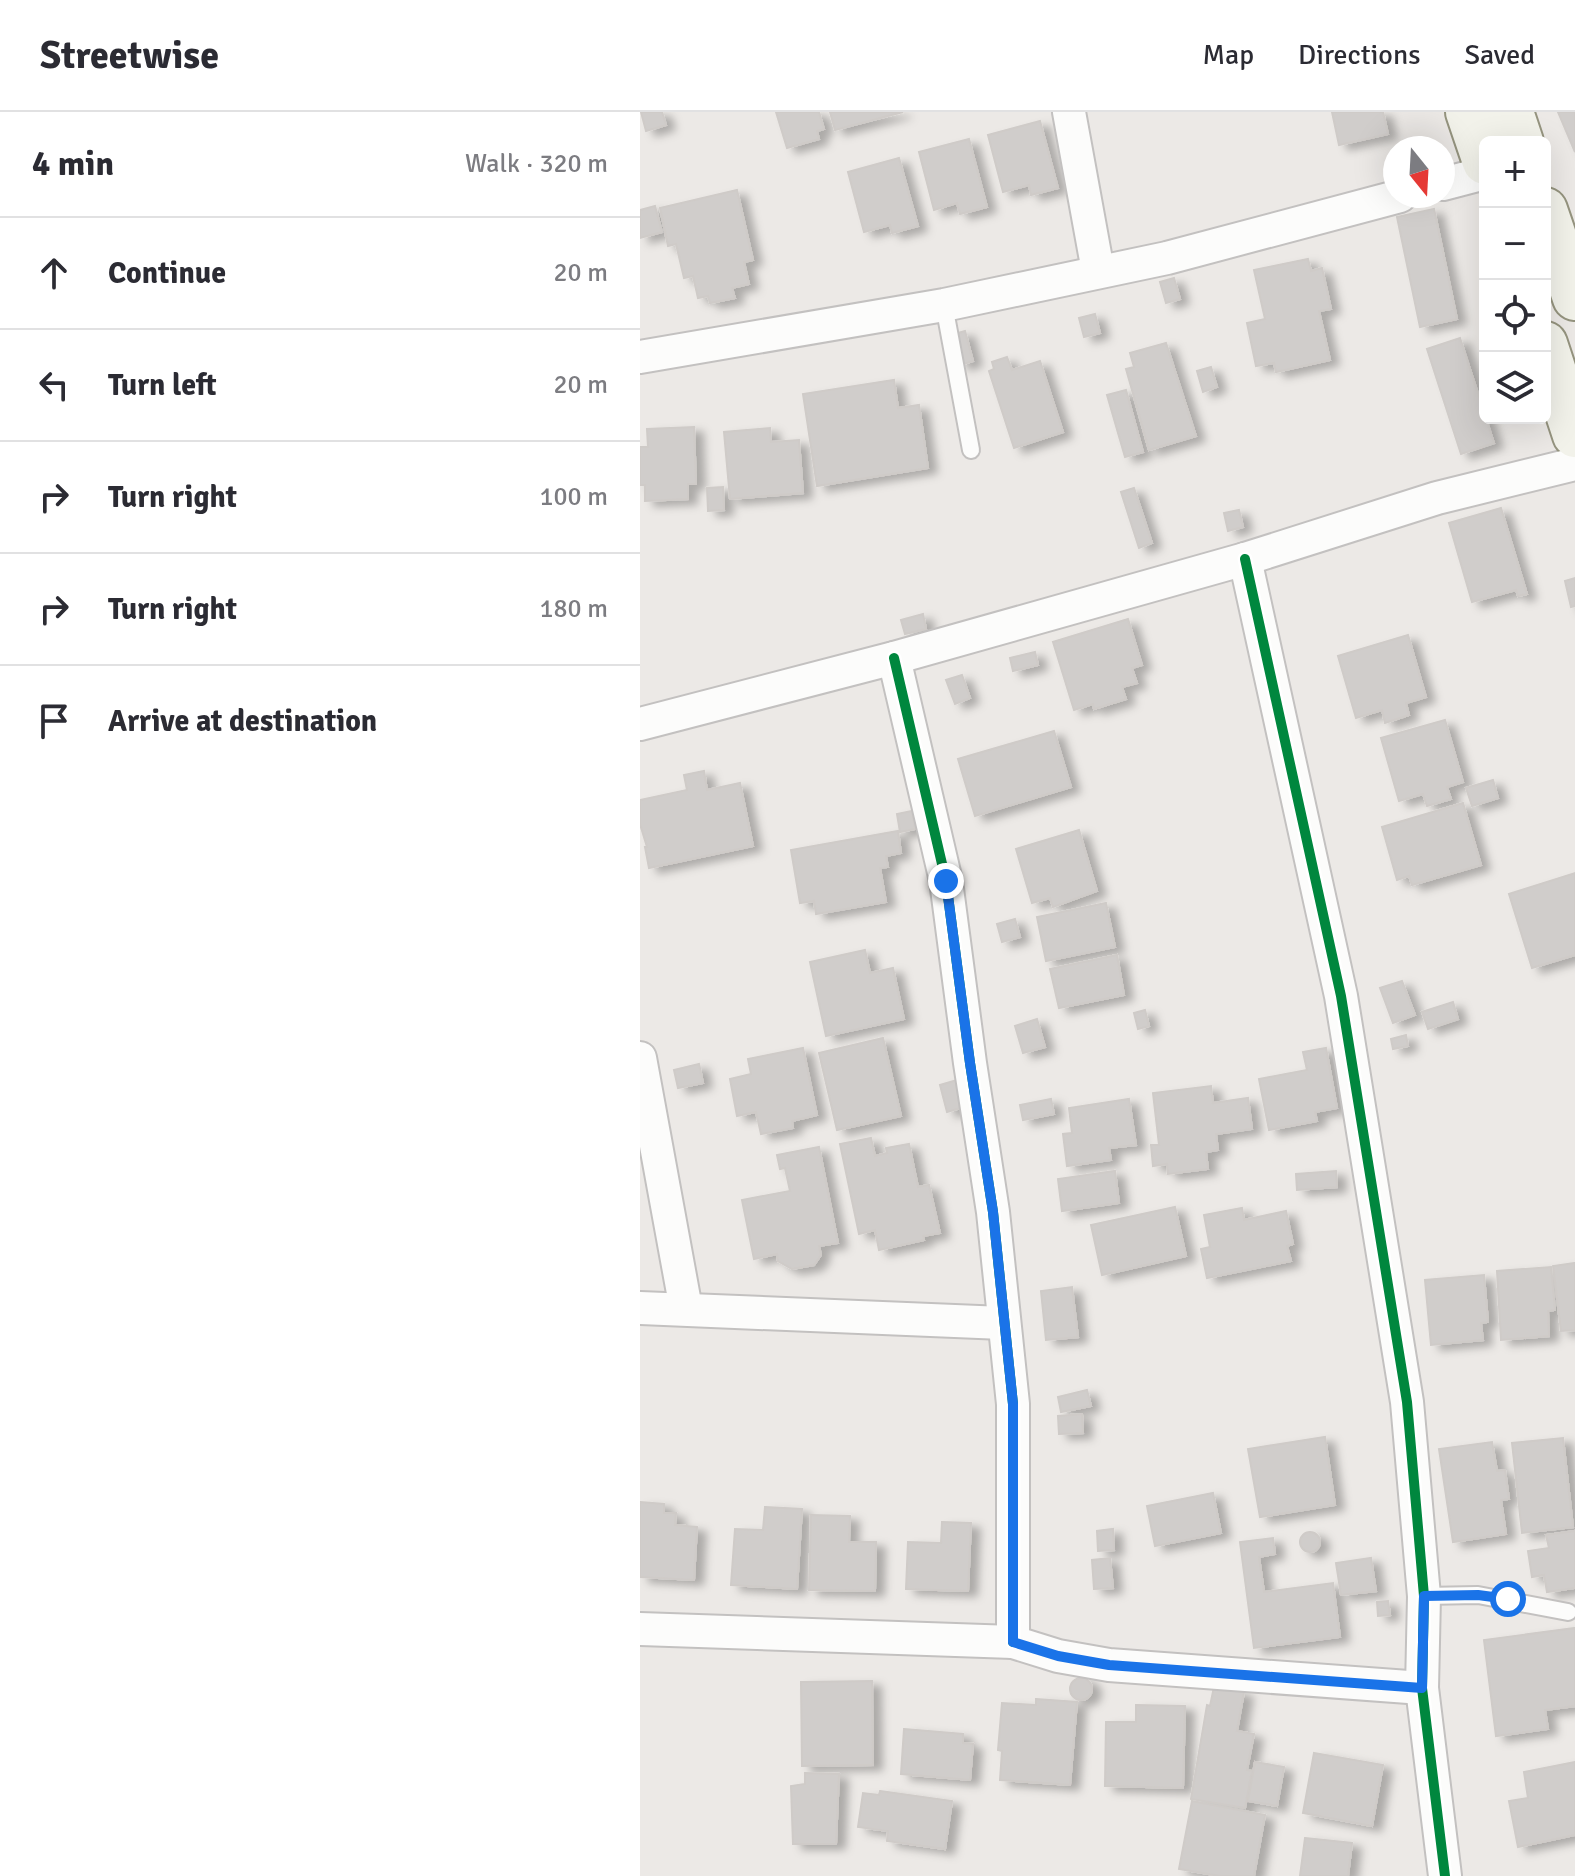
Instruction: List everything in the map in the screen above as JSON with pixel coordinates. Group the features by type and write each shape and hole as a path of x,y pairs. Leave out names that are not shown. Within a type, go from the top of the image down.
{"street":[{"path":"1069,112 1098,271"},
{"path":"1468,112 1479,144"},
{"path":"1511,112 1519,136"},
{"path":"1455,181 1479,175"},
{"path":"640,357 944,305 1167,258 1383,201"},
{"path":"1551,228 1575,298"},
{"path":"1548,352 1575,435"},
{"path":"640,724 894,658 1245,559 1437,498 1575,464"},
{"path":"1245,559 1341,996 1407,1402 1424,1596 1422,1688 1445,1876"},
{"path":"894,658 946,881 993,1212 1013,1404 1013,1642"},
{"path":"640,1058 686,1309"},
{"path":"640,1308 1003,1323"},
{"path":"640,1629 1013,1642 1058,1656 1109,1665 1422,1688"}],"lane":[{"path":"944,305 971,450"},
{"path":"1424,1596 1478,1595 1568,1612"}],"building":[{"path":"641,112 662,112 666,125 646,131"},
{"path":"776,112 819,112 824,129 817,131 819,139 787,148"},
{"path":"830,112 903,112 835,130"},
{"path":"1332,112 1383,112 1388,134 1339,145"},
{"path":"1558,112 1575,112 1575,152"},
{"path":"1040,121 1058,188 1031,195 1029,185 1003,192 988,135"},
{"path":"969,139 987,207 960,214 957,203 934,210 919,152"},
{"path":"899,158 918,226 892,233 890,225 864,232 848,172"},
{"path":"737,190 753,260 744,262 749,284 732,288 735,298 710,303 708,296 698,298 693,276 684,278 676,244 668,246 660,208"},
{"path":"655,206 662,232 640,238 640,210"},
{"path":"1434,209 1457,319 1420,327 1397,217"},
{"path":"1308,259 1311,271 1322,268 1331,309 1319,311 1330,360 1276,372 1274,363 1256,366 1247,323 1265,319 1254,270"},
{"path":"1174,278 1180,299 1166,303 1160,282"},
{"path":"1095,314 1100,333 1084,337 1079,318"},
{"path":"965,331 973,361 960,365 951,335"},
{"path":"1460,338 1479,397 1479,424 1488,424 1494,443 1461,454 1427,349"},
{"path":"1166,343 1196,436 1149,450 1126,369 1134,367 1130,353"},
{"path":"1007,357 1012,370 1040,361 1063,432 1014,448 989,371 994,369 992,362"},
{"path":"1211,367 1217,387 1203,392 1197,371"},
{"path":"894,380 898,408 919,405 928,468 817,486 803,394"},
{"path":"1126,390 1143,452 1125,457 1107,395"},
{"path":"694,427 696,484 688,484 688,499 645,501 645,485 640,485 640,447 648,447 647,429"},
{"path":"770,428 771,442 799,440 803,493 730,499 724,432"},
{"path":"723,487 724,510 708,511 707,488"},
{"path":"1134,488 1152,543 1139,548 1121,492"},
{"path":"1501,508 1527,594 1518,596 1516,590 1472,602 1449,523"},
{"path":"1239,510 1243,527 1228,531 1224,513"},
{"path":"1575,578 1575,606 1571,607 1565,581"},
{"path":"923,614 926,629 905,634 901,620"},
{"path":"1128,619 1142,665 1132,668 1137,683 1122,687 1126,699 1094,709 1093,704 1074,710 1053,642"},
{"path":"1408,635 1426,697 1406,703 1409,715 1385,723 1382,710 1356,718 1338,656"},
{"path":"1035,652 1038,665 1013,671 1010,658"},
{"path":"962,675 970,698 955,704 946,680"},
{"path":"1445,720 1463,782 1447,787 1451,799 1427,806 1423,794 1399,801 1381,738"},
{"path":"1054,731 1071,787 975,816 958,759"},
{"path":"704,771 707,790 740,783 753,846 649,868 640,824 640,800 687,790 684,775"},
{"path":"1493,780 1498,798 1472,806 1466,788"},
{"path":"1463,803 1481,865 1412,885 1409,876 1397,880 1382,827"},
{"path":"912,811 915,829 900,832 897,814"},
{"path":"1079,830 1097,891 1053,907 1050,898 1032,903 1016,849"},
{"path":"898,831 901,853 886,856 888,867 880,868 886,902 816,914 814,901 800,903 791,850"},
{"path":"1575,873 1575,955 1532,968 1509,894"},
{"path":"1106,903 1115,947 1046,961 1037,917"},
{"path":"1015,919 1020,937 1002,942 997,924"},
{"path":"865,950 870,973 893,968 904,1019 826,1036 810,962"},
{"path":"1117,955 1124,995 1059,1008 1050,969"},
{"path":"1402,981 1415,1015 1393,1023 1380,988"},
{"path":"1453,1002 1458,1019 1428,1029 1422,1012"},
{"path":"1145,1010 1149,1026 1138,1029 1134,1013"},
{"path":"1037,1019 1045,1047 1023,1053 1015,1026"},
{"path":"1406,1035 1408,1046 1393,1049 1391,1039"},
{"path":"883,1038 901,1116 837,1130 819,1053"},
{"path":"803,1048 817,1115 792,1121 793,1128 761,1134 756,1112 737,1116 730,1079 751,1074 748,1059"},
{"path":"1326,1048 1337,1108 1315,1112 1317,1121 1269,1130 1259,1079 1307,1070 1303,1052"},
{"path":"699,1064 703,1083 678,1088 674,1070"},
{"path":"957,1080 964,1107 947,1112 940,1085"},
{"path":"1211,1086 1213,1103 1248,1098 1252,1129 1216,1134 1218,1150 1206,1152 1208,1169 1168,1174 1167,1164 1153,1166 1151,1145 1159,1145 1153,1093"},
{"path":"1051,1099 1054,1114 1023,1120 1020,1105"},
{"path":"1129,1099 1136,1145 1109,1148 1111,1160 1067,1166 1063,1134 1072,1133 1069,1108"},
{"path":"871,1138 875,1156 887,1153 886,1148 909,1144 918,1187 929,1185 940,1233 923,1236 924,1240 879,1250 875,1230 859,1234 840,1144"},
{"path":"819,1147 838,1243 819,1246 821,1255 814,1265 792,1269 778,1261 777,1254 754,1259 742,1200 790,1191 785,1168 780,1169 777,1155"},
{"path":"1115,1171 1119,1203 1062,1211 1058,1179"},
{"path":"1336,1171 1337,1187 1297,1190 1296,1174"},
{"path":"1175,1207 1186,1256 1102,1275 1091,1225"},
{"path":"1242,1208 1244,1220 1286,1211 1293,1244 1287,1246 1291,1261 1207,1278 1201,1249 1210,1247 1204,1215"},
{"path":"1575,1263 1575,1330 1561,1331 1553,1266"},
{"path":"1551,1267 1555,1310 1548,1311 1549,1336 1501,1340 1497,1271"},
{"path":"1484,1275 1488,1322 1481,1323 1483,1340 1431,1345 1425,1280"},
{"path":"1072,1287 1078,1337 1046,1340 1041,1291"},
{"path":"1087,1390 1091,1406 1061,1412 1058,1397"},
{"path":"1082,1414 1083,1433 1059,1434 1058,1416"},
{"path":"1325,1437 1335,1505 1260,1517 1248,1449"},
{"path":"1563,1438 1573,1527 1522,1533 1512,1443"},
{"path":"1492,1442 1497,1471 1505,1470 1509,1499 1501,1500 1506,1534 1453,1542 1439,1449"},
{"path":"1213,1493 1221,1533 1155,1546 1147,1506"},
{"path":"640,1502 664,1504 664,1513 676,1513 675,1525 697,1527 694,1580 640,1577"},
{"path":"765,1507 802,1509 797,1589 731,1585 735,1529 763,1530"},
{"path":"811,1515 850,1516 849,1542 876,1542 875,1591 809,1590"},
{"path":"942,1522 971,1523 968,1591 906,1589 908,1542 941,1543"},
{"path":"1113,1529 1114,1550 1098,1551 1097,1531"},
{"path":"1575,1531 1575,1588 1547,1592 1544,1575 1532,1577 1528,1551 1549,1548 1546,1535"},
{"path":"1310,1532 1317,1535 1320,1542 1317,1549 1310,1552 1303,1549 1300,1542 1303,1535"},
{"path":"1273,1538 1275,1554 1259,1557 1264,1592 1333,1583 1340,1637 1254,1648 1240,1542"},
{"path":"1110,1558 1113,1588 1094,1589 1092,1560"},
{"path":"1371,1558 1376,1591 1341,1595 1336,1563"},
{"path":"1388,1601 1390,1615 1378,1616 1377,1602"},
{"path":"1575,1628 1575,1706 1545,1710 1548,1729 1496,1736 1484,1640"},
{"path":"1077,1678 1085,1678 1092,1689 1085,1700 1077,1700 1070,1693 1070,1685"},
{"path":"872,1681 873,1765 802,1766 801,1682"},
{"path":"1214,1687 1244,1692 1237,1731 1254,1734 1247,1770 1252,1771 1245,1808 1191,1799 1207,1705 1210,1706"},
{"path":"1036,1699 1077,1702 1070,1785 1000,1780 1002,1751 998,1750 1002,1703 1036,1705"},
{"path":"1136,1705 1185,1706 1183,1788 1105,1786 1106,1722 1136,1722"},
{"path":"904,1729 963,1734 963,1743 973,1744 970,1780 901,1774"},
{"path":"1314,1753 1383,1765 1372,1826 1303,1813"},
{"path":"1255,1762 1284,1767 1277,1806 1248,1801"},
{"path":"1575,1762 1575,1835 1518,1847 1509,1801 1528,1798 1524,1772"},
{"path":"805,1773 839,1774 836,1844 793,1844 791,1786 805,1784"},
{"path":"880,1791 952,1801 945,1849 887,1841 888,1831 858,1827 863,1793 879,1795"},
{"path":"1192,1801 1265,1815 1254,1876 1220,1876 1179,1869"},
{"path":"1305,1838 1352,1843 1348,1876 1300,1876"}],"cycle path":[{"path":"1245,559 1341,996 1407,1402 1424,1596 1422,1688 1445,1876"},
{"path":"894,658 946,881 993,1212 1013,1404 1013,1642"}],"route":[{"path":"946,881 993,1212 1013,1404 1013,1642 1058,1656 1109,1665 1422,1688 1424,1596 1478,1595 1508,1599"}]}
